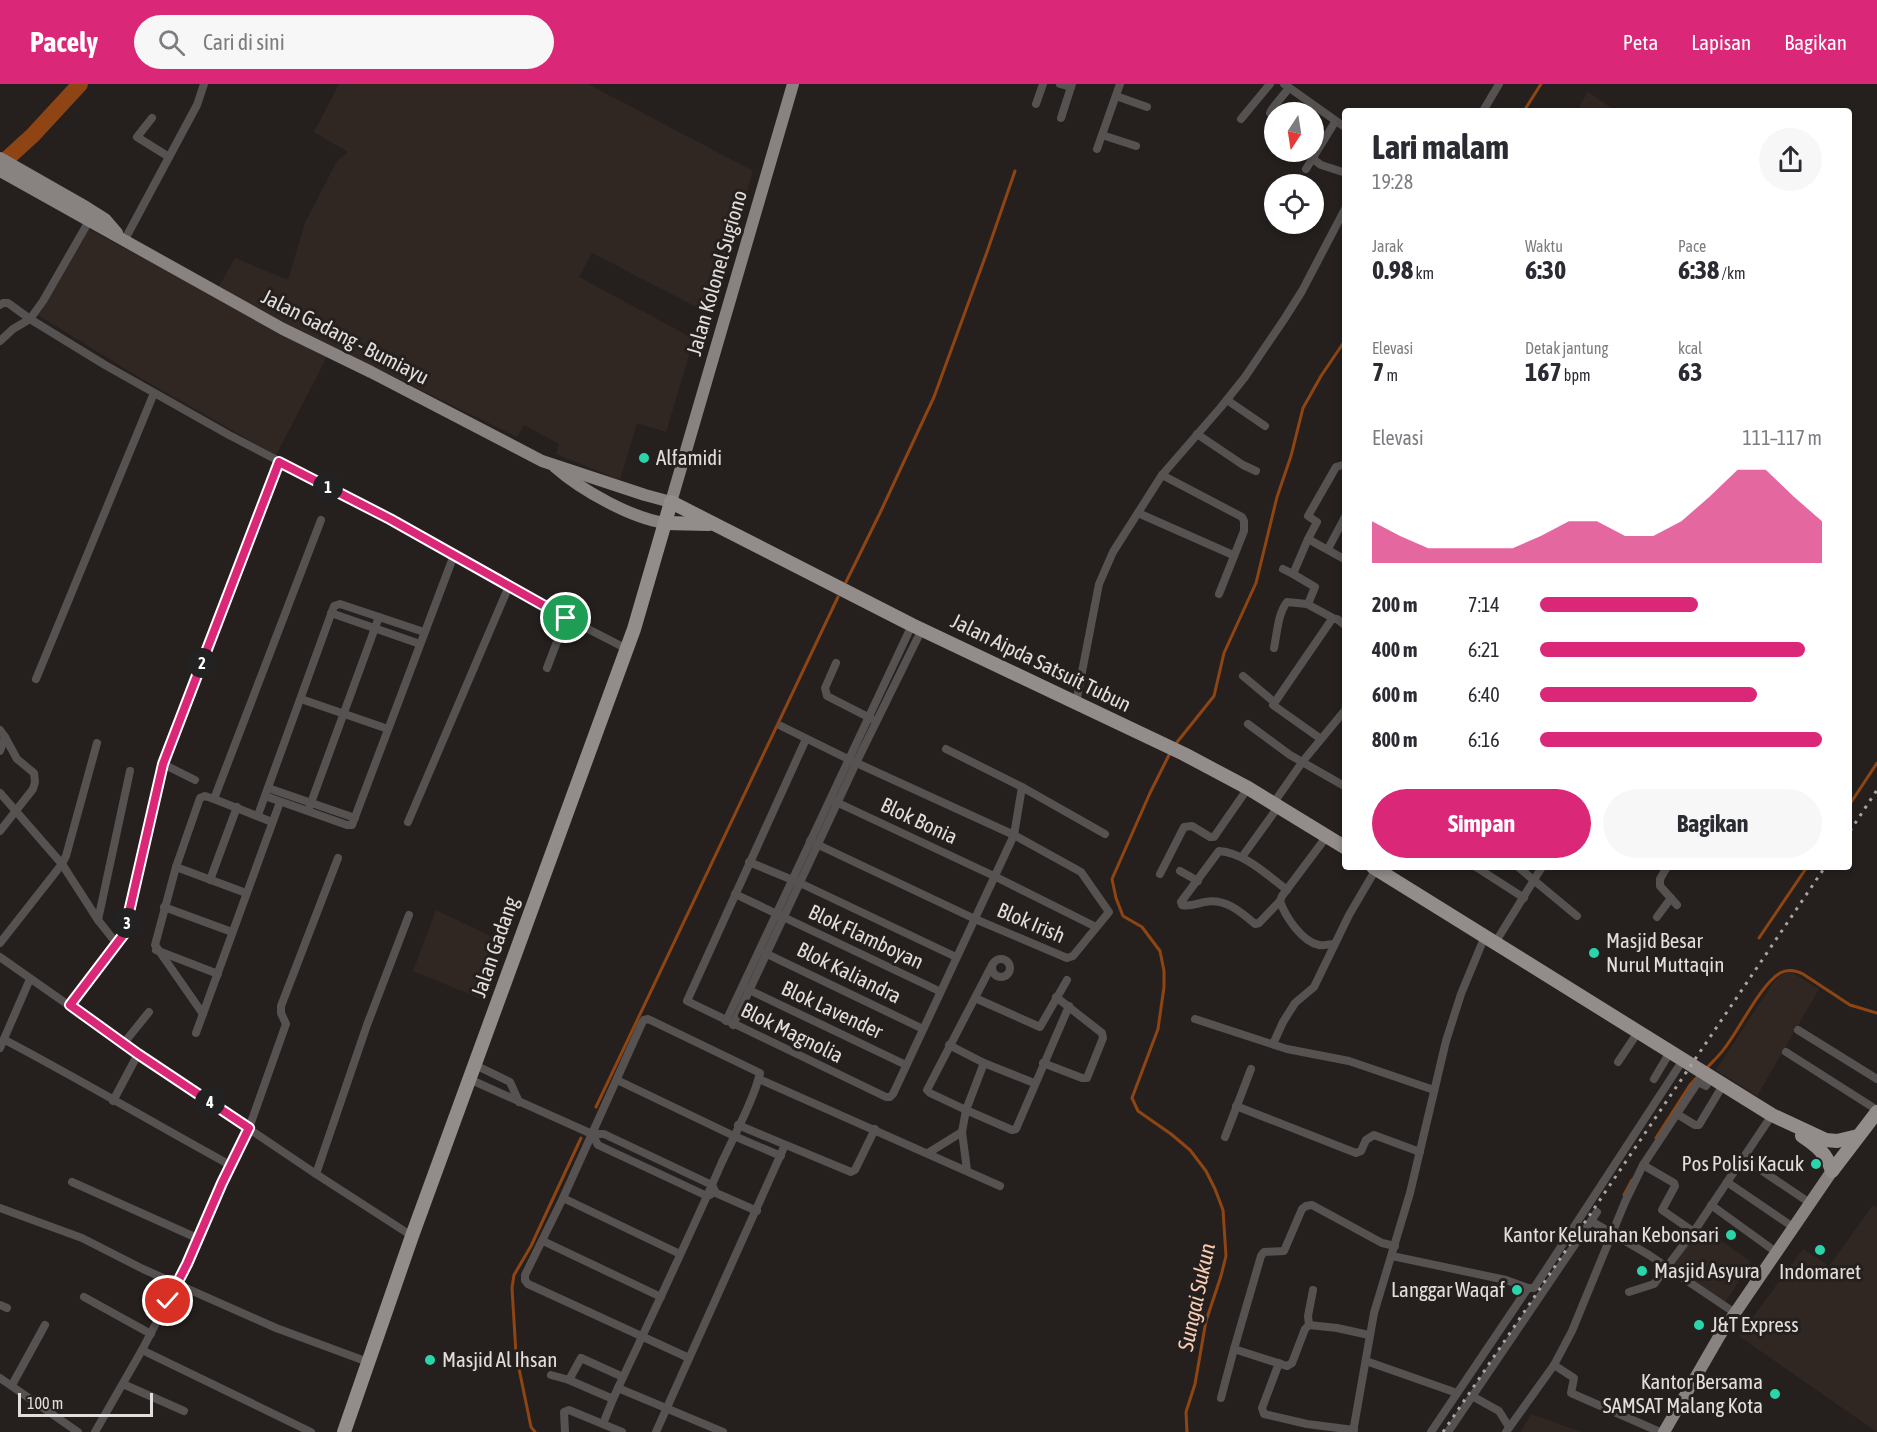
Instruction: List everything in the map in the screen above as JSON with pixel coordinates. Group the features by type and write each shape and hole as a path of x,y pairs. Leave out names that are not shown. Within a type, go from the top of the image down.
{"highway":[{"name":"Jalan Gadang","path":"344,1432 412,1236 570,799 627,649 671,502"},
{"name":"Jalan Aipda Satsuit Tubun","path":"671,502 917,627 1184,754 1248,788 1342,845"},
{"name":"Jalan Aipda Satsuit Tubun","path":"665,523 714,525"},
{"path":"1378,870 1777,1117 1820,1149 1827,1158 1832,1171"},
{"path":"1832,1171 1877,1111"},
{"path":"1777,1117 1826,1140 1837,1141 1858,1136"}],"main road":[{"name":"Jalan Kolonel Sugiono","path":"680,473 793,84"},
{"name":"Jalan Gadang - Bumiayu","path":"0,158 82,211 89,221 283,329 553,466 576,484 626,510 651,521 665,523"},
{"name":"Jalan Gadang - Bumiayu","path":"0,171 82,211 105,219 123,241"},
{"name":"Jalan Gadang - Bumiayu","path":"553,466 580,472 671,502"},
{"name":"Jalan Gadang","path":"671,502 680,473"},
{"path":"1662,1432 1735,1313 1832,1171"}],"street":[{"path":"123,241 169,158 204,84"},
{"path":"1036,104 1043,84"},
{"path":"1060,84 1071,86 1061,118"},
{"path":"1097,149 1120,84"},
{"path":"1241,119 1269,84"},
{"path":"1485,108 1499,84"},
{"path":"1277,102 1287,86 1342,126"},
{"path":"1116,96 1147,107"},
{"path":"152,118 137,137 169,158"},
{"path":"1324,140 1335,122"},
{"path":"1102,135 1136,146"},
{"path":"1306,169 1310,162"},
{"path":"1317,162 1327,168 1342,172"},
{"path":"1076,703 1099,584 1113,552 1162,475 1245,377 1291,309 1342,214"},
{"path":"0,341 13,329 30,319 43,301 89,221"},
{"path":"0,305 8,303 30,319 154,393 627,649"},
{"path":"36,679 154,393"},
{"path":"1227,400 1265,426"},
{"path":"1197,434 1256,471"},
{"path":"70,1005 124,934 163,764 279,462"},
{"path":"1293,574 1317,522 1309,518 1308,514 1336,467 1342,465"},
{"path":"1162,475 1242,517 1245,521 1244,531 1219,594"},
{"path":"1138,513 1233,555"},
{"path":"214,799 321,520"},
{"path":"1328,549 1342,523"},
{"path":"1308,539 1342,558"},
{"path":"267,792 280,802 350,826 356,818 454,555"},
{"path":"1283,569 1315,587 1308,604"},
{"path":"408,822 509,586"},
{"path":"1274,648 1284,604 1291,601 1308,604 1342,624"},
{"path":"258,815 334,606 340,604 424,632"},
{"path":"331,613 420,644"},
{"path":"308,811 379,617"},
{"path":"547,668 566,618"},
{"path":"1274,702 1333,618"},
{"path":"729,1023 917,627"},
{"path":"836,663 825,688 827,696 872,719"},
{"path":"1243,676 1274,702 1275,707 1321,739"},
{"path":"301,699 388,729"},
{"path":"1242,857 1303,761 1342,715"},
{"path":"1248,724 1290,755 1342,785"},
{"path":"781,726 1014,836 1081,872 1108,909 1108,913 1096,927"},
{"path":"0,751 3,734"},
{"path":"0,831 33,789 35,782 34,773 16,759 3,734"},
{"path":"735,894 806,739"},
{"path":"0,943 66,856 97,744"},
{"path":"946,749 1022,787 1105,834"},
{"path":"163,764 195,780"},
{"path":"98,920 130,771"},
{"path":"906,1065 1014,836 1022,787"},
{"path":"1160,874 1184,827 1192,826 1214,837 1248,788"},
{"path":"267,792 311,802 356,818"},
{"path":"0,793 62,864 98,920 117,944"},
{"path":"203,1014 156,950 155,945 176,867 200,798 205,796 214,799 272,822"},
{"name":"Blok Bonia","path":"833,801 994,876 1096,927"},
{"path":"196,1033 280,802"},
{"path":"210,880 237,807"},
{"path":"1287,890 1242,857 1219,851 1181,902 1186,906 1209,901 1224,901 1255,924 1259,923 1280,901 1327,836"},
{"path":"814,843 975,919"},
{"path":"95,1432 177,1284 249,1128 286,1024 281,1013 281,1006 338,858"},
{"path":"749,862 956,957"},
{"path":"176,867 246,893"},
{"path":"1273,1044 1295,1003 1314,987 1374,870"},
{"path":"1481,870 1524,898"},
{"path":"1521,870 1577,916"},
{"path":"1279,1363 1262,1408 1264,1414 1353,1431 1369,1335 1420,1152 1446,1041 1461,994 1490,940 1524,898 1540,870"},
{"path":"1657,917 1674,901 1660,886 1659,882 1665,870"},
{"path":"1180,871 1198,881"},
{"name":"Blok Flamboyan","path":"735,894 939,991"},
{"name":"Blok Magnolia","path":"735,894 687,998 689,1003 886,1097 893,1094 906,1065"},
{"path":"1280,901 1291,920 1309,941 1318,945 1334,944"},
{"path":"164,908 232,932"},
{"path":"316,1174 367,1025 409,915"},
{"name":"Blok Irish","path":"975,919 1069,958 1096,927"},
{"path":"156,950 218,974"},
{"name":"Blok Kaliandra","path":"764,952 922,1029"},
{"path":"0,957 138,1054 412,1236"},
{"path":"982,984 1008,974 1011,968 1009,962 998,958 992,965 949,1045 927,1090 1012,1130 1016,1129 1069,1006"},
{"path":"992,965 992,971 999,977"},
{"path":"0,1048 30,979"},
{"path":"1040,1027 1067,980"},
{"name":"Blok Lavender","path":"746,989 906,1065"},
{"path":"1043,1063 1082,1078 1088,1076 1102,1035 1056,997"},
{"path":"975,998 1056,1034"},
{"path":"124,1043 149,1012"},
{"path":"605,1419 641,1337 711,1191 760,1073 758,1070 648,1019 642,1023 563,1198 525,1275 525,1281 641,1337 689,1359"},
{"path":"1195,1019 1293,1050 1349,1061 1434,1090"},
{"path":"1798,1030 1877,1079"},
{"path":"1618,1062 1638,1032"},
{"path":"5,1040 230,1165"},
{"path":"949,1045 984,1063 1034,1083"},
{"path":"1654,1079 1670,1052"},
{"path":"1786,1052 1877,1111"},
{"path":"113,1101 138,1054"},
{"path":"1392,1256 1534,1288 1683,1060"},
{"path":"967,1170 962,1132 966,1110 984,1063"},
{"path":"475,1065 510,1082 519,1102"},
{"path":"1224,1137 1251,1069"},
{"path":"1677,1114 1699,1125 1712,1078"},
{"path":"1472,1396 1499,1411 1507,1426 1554,1365 1572,1331 1611,1231 1643,1165 1698,1082 1706,1086 1712,1078"},
{"path":"469,1079 592,1134 604,1134 711,1191"},
{"path":"759,1079 1000,1186"},
{"path":"617,1080 780,1156"},
{"path":"1236,1106 1356,1153 1361,1151 1366,1140 1374,1135 1420,1152"},
{"path":"1629,1292 1651,1286 1668,1268 1743,1158 1777,1117"},
{"path":"738,1125 851,1172 855,1170 875,1130"},
{"path":"928,1153 962,1132"},
{"path":"592,1134 598,1145 757,1211"},
{"path":"657,1432 785,1145"},
{"path":"644,1166 649,1156"},
{"path":"1743,1158 1810,1203"},
{"path":"1643,1165 1674,1183 1675,1186 1662,1210 1694,1232"},
{"path":"72,1182 197,1238"},
{"path":"1727,1182 1793,1227"},
{"path":"563,1198 680,1254"},
{"path":"1221,1398 1247,1297 1261,1256 1264,1252 1284,1251 1302,1209 1312,1205 1382,1242 1395,1246"},
{"path":"1711,1205 1776,1252"},
{"path":"0,1208 82,1238 210,1300 276,1328 368,1362"},
{"path":"1448,1432 1597,1212"},
{"path":"1591,1221 1611,1231 1735,1313"},
{"path":"543,1241 661,1297"},
{"path":"1431,1432 1528,1288"},
{"path":"1234,1349 1287,1365 1292,1363 1305,1329 1309,1325 1308,1316 1313,1290"},
{"path":"84,1297 151,1334"},
{"path":"12,1385 45,1325"},
{"path":"1309,1325 1369,1335"},
{"path":"142,1350 311,1432"},
{"path":"569,1380 581,1358 623,1377"},
{"path":"1366,1361 1457,1393"},
{"path":"1554,1365 1575,1378 1571,1393 1662,1432"},
{"path":"551,1375 569,1380 613,1399"},
{"path":"0,1378 78,1432"},
{"path":"123,1384 184,1411"},
{"path":"618,1388 723,1432"},
{"path":"565,1432 563,1415 569,1410 622,1432"}],"shaded area":[{"path":"339,84 588,84 753,171 710,314 592,253 579,277 694,339 666,432 637,423 620,480 556,454 559,444 524,425 517,437 290,326 218,288 235,258 288,280 305,223 337,161 348,152 314,132"},
{"path":"1588,92 1612,108 1580,108"},
{"path":"88,229 328,355 276,455 137,376 38,315"},
{"path":"436,910 505,943 484,1000 413,971"},
{"path":"1791,972 1819,989 1757,1096 1716,1070 1775,980"},
{"path":"1873,1205 1877,1208 1877,1432 1739,1336 1803,1249 1829,1266"},
{"path":"1699,1225 1751,1262 1724,1304 1670,1268"},
{"path":"1531,1414 1581,1432 1521,1432"}],"waterway":[{"path":"0,165 33,135 80,84"},
{"path":"1526,108 1541,84"},
{"path":"846,582 934,397 1015,171"},
{"path":"1174,746 1214,696 1224,653 1256,583 1277,497 1291,456 1303,408 1342,345"},
{"path":"596,1107 838,597"},
{"name":"Sungai Sukun","path":"1171,751 1112,879 1123,916 1142,927 1160,951 1164,971 1158,1029 1132,1098 1138,1111 1190,1150 1206,1171 1223,1210 1226,1256 1206,1321 1195,1384 1186,1412 1187,1432"},
{"path":"1852,801 1877,763"},
{"path":"1759,938 1805,870"},
{"path":"1705,1070 1720,1054 1765,987 1783,972 1792,970 1803,974 1850,1005 1877,1013"},
{"path":"1656,1138 1690,1085 1700,1074"},
{"path":"535,1432 531,1427 516,1354 512,1288 514,1275 531,1246 581,1138"},
{"path":"1624,1195 1632,1180"}],"railway":[{"path":"1852,828 1877,790"},
{"path":"1443,1432 1823,870"}],"place":[{"name":"Alfamidi","path":"644,458"},
{"name":"Masjid Besar Nurul Muttaqin","path":"1594,953"},
{"name":"Pos Polisi Kacuk","path":"1816,1164"},
{"name":"Kantor Kelurahan Kebonsari","path":"1731,1235"},
{"name":"Indomaret","path":"1820,1250"},
{"name":"Masjid Asyura","path":"1642,1271"},
{"name":"Langgar Waqaf","path":"1517,1290"},
{"name":"J&T Express","path":"1699,1325"},
{"name":"Masjid Al Ihsan","path":"430,1360"},
{"name":"Kantor Bersama SAMSAT Malang Kota","path":"1775,1394"}],"route":[{"path":"168,1301 249,1128 138,1054 70,1005 121,941 124,934 163,764 279,462 390,519 566,618"}]}
